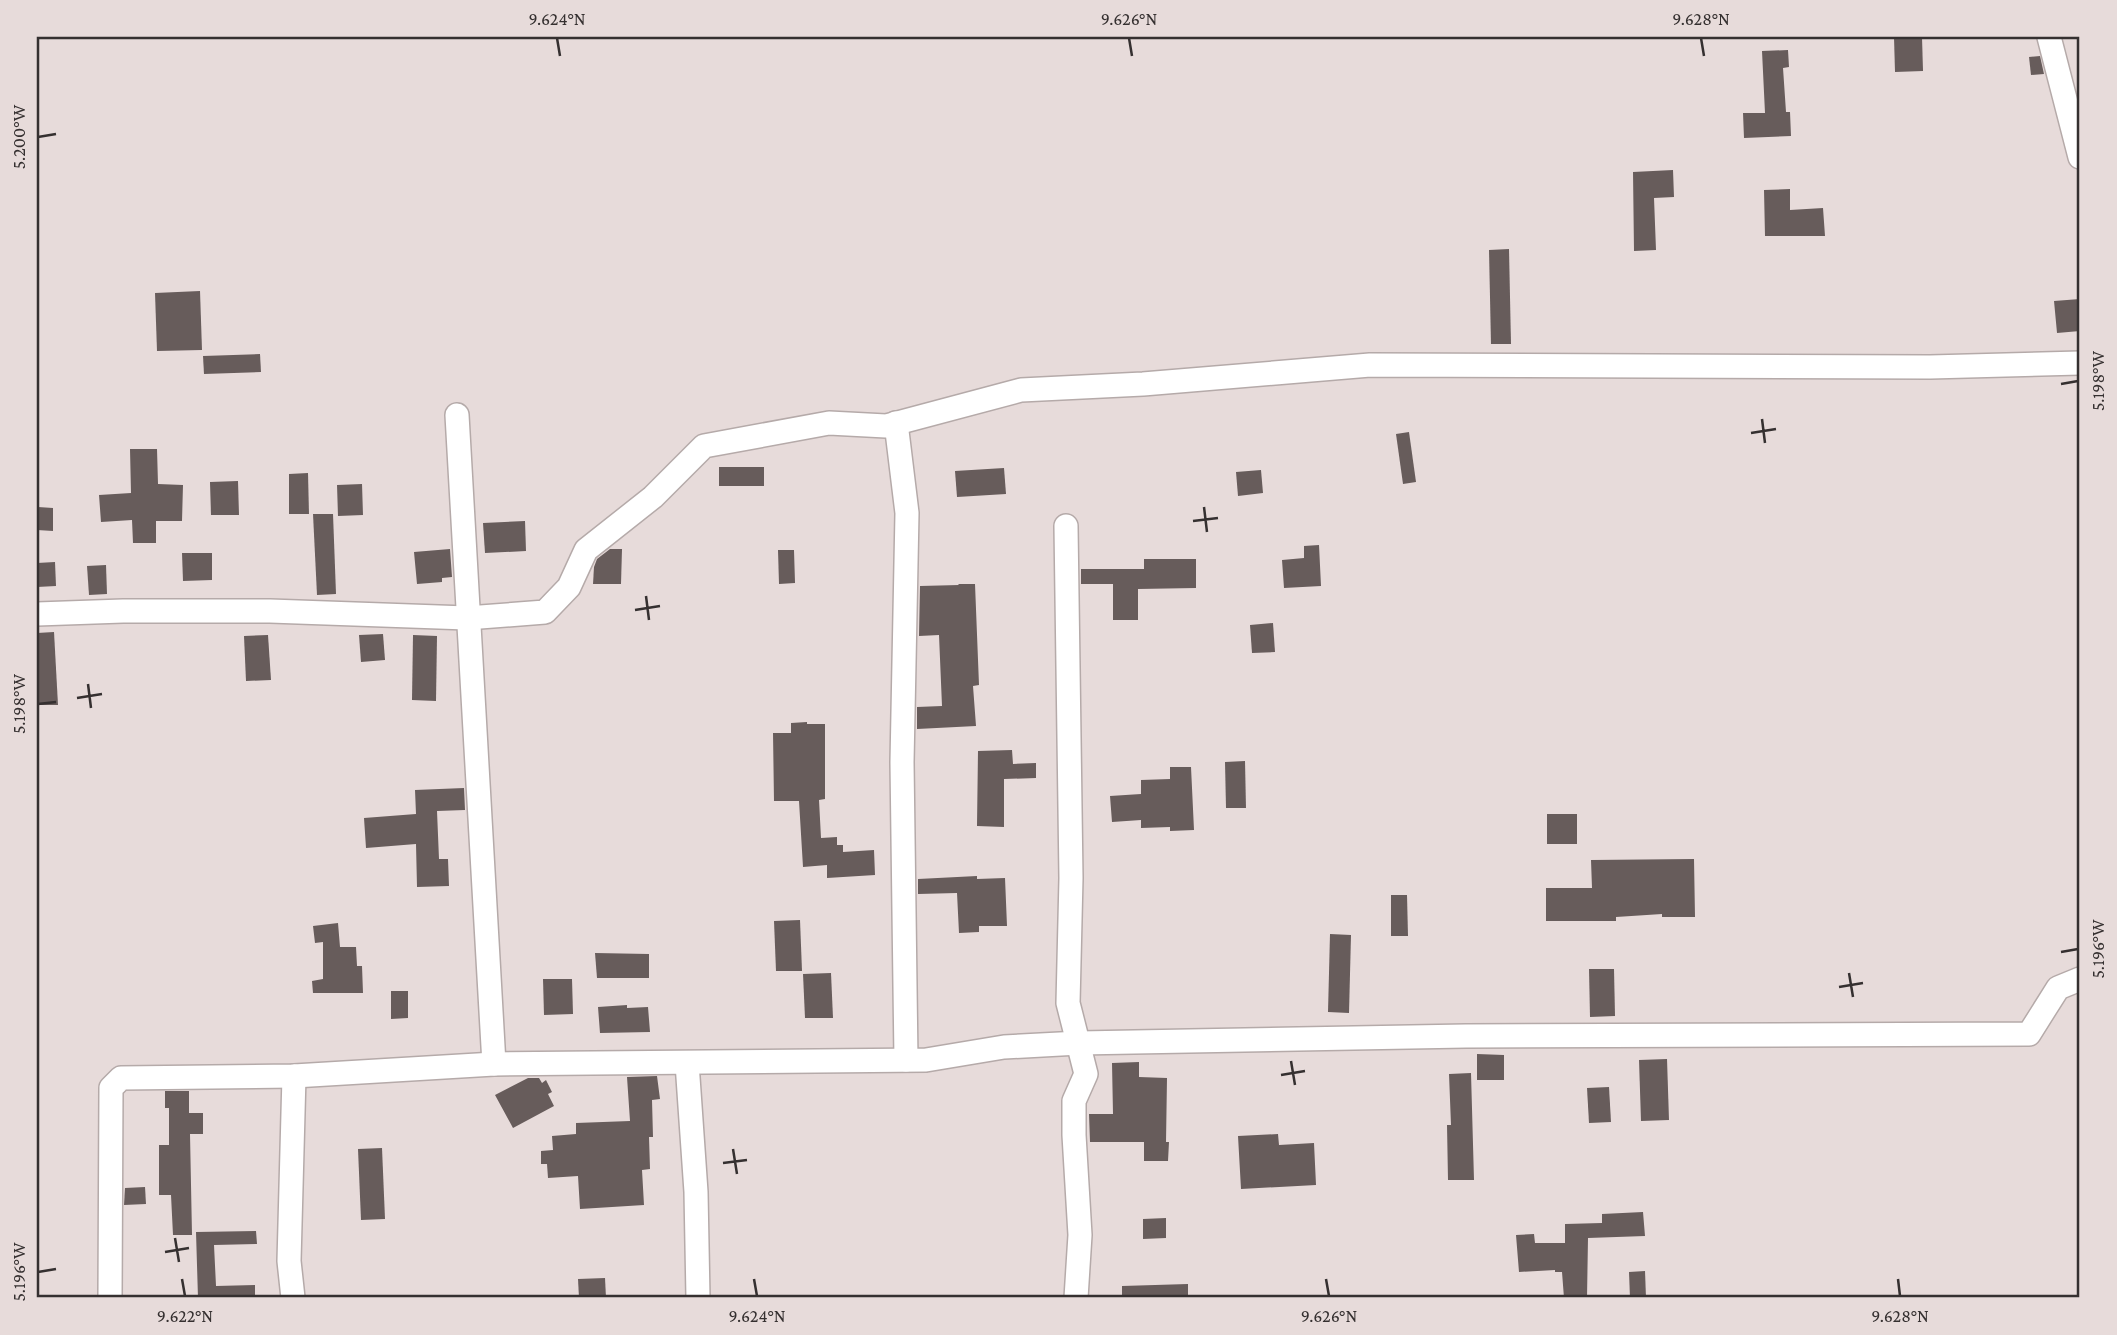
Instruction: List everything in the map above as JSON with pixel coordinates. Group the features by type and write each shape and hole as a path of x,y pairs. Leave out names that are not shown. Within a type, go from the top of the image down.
{"street":[{"path":"2049,37 2080,156"},
{"path":"37,614 270,611 467,618 545,612 569,587 586,550 653,497 704,446 829,423 886,426 1021,390 1143,384 1370,365 1930,367 2080,363"},
{"path":"457,415 494,1064"},
{"path":"897,423 907,513 902,762 906,1060"},
{"path":"1066,526 1070,864 1068,1003 1086,1074 1074,1101 1080,1235 1076,1298"},
{"path":"110,1298 111,1088 121,1078 294,1076 494,1064 926,1060 1004,1047 1079,1043 1480,1035 2029,1034 2058,988 2080,979"},
{"path":"687,1063 696,1192 698,1298"},
{"path":"293,1298 289,1261 294,1076"}],"building":[{"path":"1894,37 1922,37 1923,71 1895,72"},
{"path":"1788,50 1789,67 1783,68 1786,112 1790,112 1791,136 1744,138 1743,113 1765,113 1762,51"},
{"path":"2040,56 2044,74 2031,75 2029,57"},
{"path":"1673,170 1674,197 1654,198 1656,250 1634,251 1633,172"},
{"path":"1790,189 1790,210 1823,208 1825,236 1765,236 1764,190"},
{"path":"1509,249 1511,344 1491,344 1489,250"},
{"path":"200,291 202,350 157,351 155,293"},
{"path":"2080,299 2080,331 2057,333 2054,301"},
{"path":"260,354 261,372 204,374 203,356"},
{"path":"1409,432 1416,482 1403,484 1396,434"},
{"path":"130,449 157,449 158,484 183,485 182,521 156,521 156,543 133,543 132,520 101,522 99,495 131,493"},
{"path":"719,467 764,467 764,486 719,486"},
{"path":"1004,468 1006,494 957,497 955,471"},
{"path":"1261,470 1263,493 1238,496 1236,472"},
{"path":"308,473 309,514 289,514 289,474"},
{"path":"238,481 239,515 211,515 210,482"},
{"path":"362,484 363,515 338,516 337,485"},
{"path":"38,507 53,508 53,531 37,530"},
{"path":"313,514 333,514 336,594 317,595"},
{"path":"525,521 526,551 485,553 483,523"},
{"path":"1319,545 1321,586 1284,588 1282,560 1304,558 1304,546"},
{"path":"450,549 452,577 442,578 442,582 417,584 414,552"},
{"path":"610,549 622,549 621,584 593,584 597,559"},
{"path":"778,550 794,550 795,583 779,584"},
{"path":"182,553 212,553 212,580 183,581"},
{"path":"1144,559 1196,559 1196,588 1138,589 1138,620 1113,620 1113,584 1081,584 1081,569 1144,569"},
{"path":"55,562 56,586 37,587 37,563"},
{"path":"106,565 107,594 89,595 87,566"},
{"path":"975,584 979,685 973,686 976,726 917,729 917,707 942,706 939,635 919,636 920,586"},
{"path":"1273,623 1275,652 1252,653 1250,625"},
{"path":"54,632 58,705 37,705 37,633"},
{"path":"383,634 385,660 361,662 359,635"},
{"path":"268,635 271,680 246,681 244,636"},
{"path":"413,635 437,636 436,701 412,700"},
{"path":"791,723 825,724 825,799 819,800 821,838 837,837 837,845 843,845 843,852 874,850 875,875 827,878 827,865 803,867 799,801 774,801 773,733 791,733"},
{"path":"1012,750 1013,764 1036,763 1036,778 1004,779 1004,827 977,826 978,751"},
{"path":"1245,761 1246,808 1226,808 1225,762"},
{"path":"1170,767 1191,767 1194,830 1141,828 1141,820 1112,822 1110,796 1141,794 1141,780 1170,779"},
{"path":"464,788 465,810 437,811 439,859 448,859 449,886 417,887 416,844 366,848 364,818 416,814 415,790"},
{"path":"1547,814 1577,814 1577,844 1547,844"},
{"path":"1694,859 1695,917 1662,917 1662,914 1616,917 1616,921 1546,921 1546,888 1592,888 1591,860"},
{"path":"977,876 977,879 1005,878 1007,926 979,926 979,932 959,933 957,893 918,894 918,879"},
{"path":"1391,895 1407,895 1408,936 1391,936"},
{"path":"800,920 802,971 776,971 774,921"},
{"path":"338,923 340,947 356,947 357,966 362,966 363,993 313,993 312,981 323,979 323,942 315,943 313,926"},
{"path":"1330,934 1351,935 1349,1013 1328,1012"},
{"path":"595,953 649,954 649,978 597,978"},
{"path":"1589,969 1614,969 1615,1016 1590,1017"},
{"path":"831,973 833,1018 805,1018 803,974"},
{"path":"543,979 572,979 573,1014 544,1015"},
{"path":"391,991 408,991 408,1018 391,1019"},
{"path":"627,1005 627,1008 648,1007 650,1032 600,1033 598,1007"},
{"path":"1477,1054 1504,1055 1504,1080 1477,1080"},
{"path":"1667,1059 1669,1120 1641,1121 1639,1060"},
{"path":"1139,1062 1139,1077 1167,1078 1168,1161 1144,1161 1144,1142 1090,1142 1089,1114 1113,1114 1112,1063"},
{"path":"1471,1073 1474,1180 1448,1180 1447,1125 1451,1125 1449,1074"},
{"path":"657,1076 660,1099 652,1100 650,1169 642,1170 644,1205 580,1209 578,1176 548,1178 547,1164 541,1164 541,1151 553,1150 552,1136 576,1134 576,1123 630,1121 627,1077"},
{"path":"528,1078 539,1078 542,1083 546,1080 552,1092 548,1094 554,1106 513,1128 495,1095"},
{"path":"1609,1087 1611,1122 1589,1123 1587,1088"},
{"path":"165,1091 189,1091 189,1113 203,1113 203,1134 190,1134 192,1235 173,1235 171,1195 159,1195 159,1145 169,1145 169,1108 165,1108"},
{"path":"1278,1134 1279,1145 1314,1143 1316,1185 1241,1189 1238,1136"},
{"path":"382,1148 385,1219 361,1220 358,1149"},
{"path":"145,1187 146,1204 124,1205 125,1188"},
{"path":"1643,1212 1645,1236 1588,1238 1587,1298 1564,1298 1562,1272 1519,1272 1516,1235 1534,1234 1535,1243 1565,1243 1565,1224 1602,1223 1602,1214"},
{"path":"1166,1218 1166,1238 1143,1239 1143,1219"},
{"path":"256,1231 257,1244 214,1245 216,1286 255,1285 255,1298 198,1298 196,1232"},
{"path":"1645,1271 1646,1298 1630,1298 1629,1272"},
{"path":"605,1278 606,1298 579,1298 578,1279"},
{"path":"1188,1284 1188,1298 1122,1298 1122,1286"}]}
